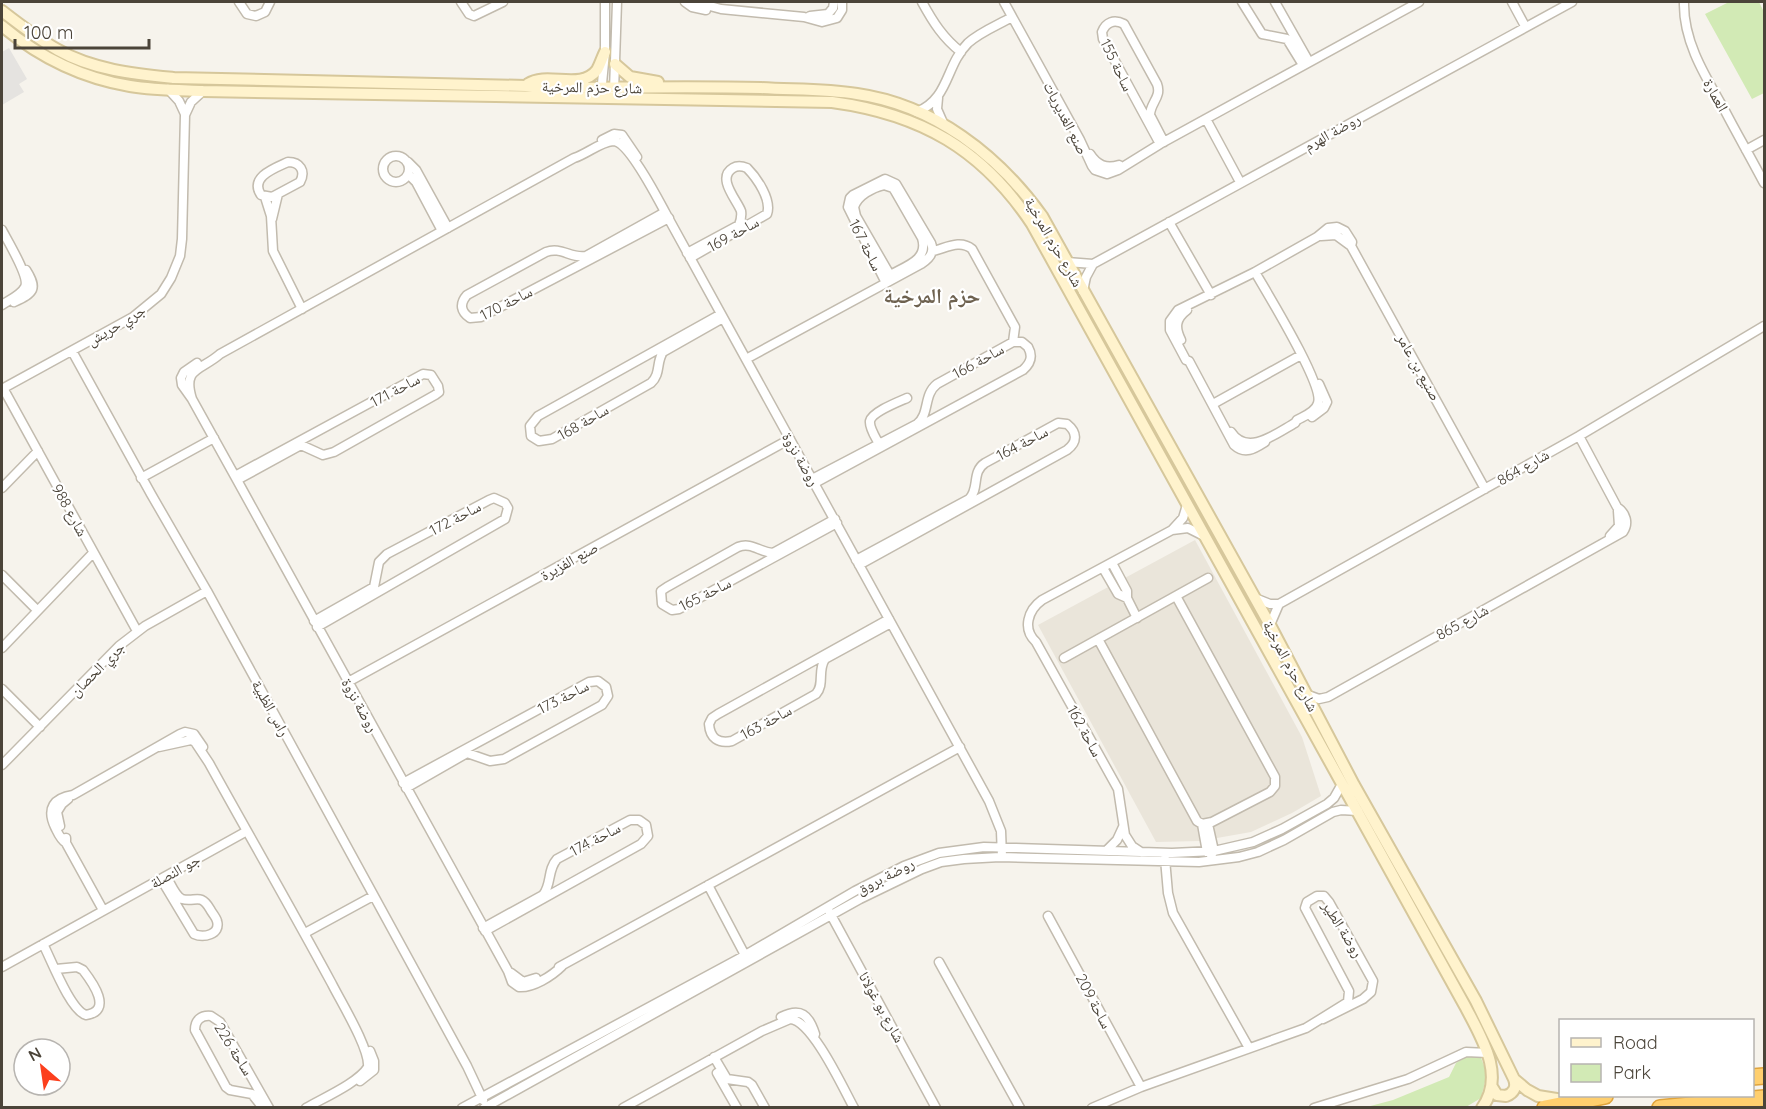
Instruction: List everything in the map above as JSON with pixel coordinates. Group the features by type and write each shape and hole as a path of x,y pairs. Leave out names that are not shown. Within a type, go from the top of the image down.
{"highway":[{"path":"1545,1107 1595,1097"},
{"path":"1660,1107 1764,1098"}],"street":[{"path":"239,2 247,14 256,16 265,12 270,2"},
{"path":"461,2 469,14 474,16 503,2"},
{"path":"601,92 606,2"},
{"path":"614,93 617,2"},
{"path":"685,2 696,9 718,11 721,9"},
{"path":"695,2 721,9 822,22 837,18 842,10 842,2"},
{"path":"804,18 828,14 834,2"},
{"path":"922,2 939,32 961,52"},
{"name":"صنع الغديريات","path":"1004,2 1080,140 1088,160 1095,170 1107,174 1118,170 1406,5 1419,2"},
{"path":"1242,2 1259,32 1265,36 1290,40 1306,63"},
{"path":"1275,2 1306,63"},
{"path":"1512,2 1525,26"},
{"name":"روضة الهرم","path":"1093,264 1239,182 1572,2"},
{"name":"العمارة","path":"1684,2 1685,22 1693,51 1764,183"},
{"name":"شارع حزم المرخية","path":"2,11 60,52 100,66 135,74 174,78 526,86 614,93 841,103 887,112 945,137 992,174 1017,201 1032,224 1469,1014 1488,1053 1492,1071 1492,1087"},
{"path":"917,112 930,106 938,98 961,52 977,36 1012,17"},
{"path":"1275,37 1285,18"},
{"name":"ساحة 155","path":"1113,21 1124,24 1127,28 1157,84 1159,91 1150,115 1162,143 1135,102 1103,39 1104,27 1113,21"},
{"name":"شارع حزم المرخية","path":"2,26 41,55 73,70 129,86 203,91 601,92"},
{"path":"526,86 537,80 589,77 597,70 605,52"},
{"path":"615,64 625,74 639,80 688,87"},
{"name":"شارع حزم المرخية","path":"614,93 688,87 830,91 858,94 888,101 944,125 976,146 1002,168 1042,216 1270,625 1354,785 1476,1001 1514,1079 1538,1096 1574,1101"},
{"path":"168,89 179,101 185,115"},
{"path":"185,115 191,102 203,91"},
{"path":"938,98 937,109 944,125"},
{"path":"1135,102 1154,103"},
{"name":"جري حريش","path":"2,389 133,317 160,294 171,278 180,256 183,239 185,115"},
{"path":"1206,119 1239,182"},
{"name":"روضة نزوة","path":"960,747 561,966 556,972 523,988 519,987 512,982 192,399 188,384 191,374 220,354 574,158 604,139 618,134 622,135 640,162 642,171 960,747 998,819 1002,853"},
{"path":"1746,150 1764,140"},
{"path":"408,174 401,181 396,182 387,178 383,169 384,164 390,157 400,156 416,170 445,229"},
{"path":"265,197 278,194 300,182 303,172 298,164 288,162 262,177 257,188 265,197 272,223 273,251 302,309"},
{"path":"408,162 408,174 416,182 445,229"},
{"name":"ساحة 169","path":"742,166 750,170 768,205 766,214 755,222 688,255 739,225 742,219 740,210 727,180 730,170 742,166"},
{"name":"ساحة 167","path":"888,279 848,207 850,198 858,192 885,179 894,182 931,243 933,251"},
{"name":"ساحة 167","path":"884,185 895,191 922,238 924,246 919,258 888,279 856,216 854,207 861,196 884,185"},
{"path":"272,223 278,194"},
{"path":"740,210 755,222"},
{"name":"ساحة 170","path":"667,215 481,317 470,318 462,311 463,300 472,291 550,250 560,250 578,257 586,256 667,215"},
{"path":"1169,222 1211,295"},
{"path":"2,230 15,253 26,284 21,292 2,305"},
{"name":"صنيع بن عامر","path":"1255,272 1313,377 1323,390 1327,402 1320,412 1299,424 1295,423 1266,439 1251,444 1241,442 1223,422 1172,335 1170,326 1175,313 1317,237 1335,235 1352,246 1485,489"},
{"name":"ساحة 167","path":"745,357 888,279 926,261 933,251 960,243 972,249 1015,327 1013,342"},
{"path":"564,273 567,265 565,252"},
{"path":"1067,262 1093,264 1086,277 1083,292"},
{"name":"ساحة 168","path":"722,316 667,349 661,355 656,378 651,383 552,439 539,441 531,436 530,426 538,416 722,316"},
{"name":"شارع 864","path":"1279,604 1579,436 1764,326"},
{"name":"ساحة 166","path":"1013,342 1022,342 1028,347 1031,354 1027,366 814,481 921,421 929,392 937,384 1013,342"},
{"name":"راس الظبية","path":"72,351 141,478 207,591 488,1106"},
{"path":"1213,404 1301,355"},
{"path":"641,359 651,361 659,367"},
{"name":"ساحة 171","path":"423,374 430,375 438,386 439,392 435,395 333,452 323,455 306,446 297,446 236,478 423,374"},
{"name":"شارع 988","path":"2,389 137,631"},
{"path":"879,444 870,424 871,418 907,398"},
{"path":"926,407 940,415"},
{"name":"ساحة 164","path":"1058,423 1071,426 1076,437 1072,446 989,493 857,562 969,499 973,495 977,470 986,463 1058,423"},
{"path":"315,452 313,440 316,432"},
{"name":"شارع 865","path":"1328,697 1596,547 1618,530 1620,521 1617,507 1579,436"},
{"path":"141,478 214,438"},
{"name":"صنع الفزيرة","path":"348,682 790,439"},
{"path":"2,488 38,451"},
{"path":"975,482 980,489 989,493"},
{"name":"ساحة 172","path":"494,498 505,503 508,508 505,519 315,624 371,589 376,584 380,560 387,554 489,500 494,498"},
{"path":"1172,530 1183,518 1187,505"},
{"name":"ساحة 165","path":"836,521 680,609 672,610 662,604 662,591 667,587 738,547 755,546 768,553 773,553 836,521"},
{"path":"1172,530 1188,528 1204,536"},
{"name":"ساحة 162","path":"1141,852 1128,840 1123,824 1118,789 1029,630 1028,620 1031,612 1042,600 1172,530"},
{"path":"755,546 759,556 758,566"},
{"path":"2,648 93,553"},
{"path":"1112,563 1127,591 1127,598 1137,618"},
{"path":"1103,568 1118,594 1127,598"},
{"path":"378,574 388,581 396,581"},
{"path":"2,575 37,610"},
{"path":"1064,658 1208,578"},
{"name":"جري الحصان","path":"2,765 119,646 137,631 207,591"},
{"path":"1098,639 1197,821 1205,824 1270,792 1276,780 1176,596"},
{"path":"1255,598 1270,604 1279,604 1270,625"},
{"name":"ساحة 163","path":"890,621 831,654 822,664 821,687 811,697 732,741 725,742 713,737 709,724 712,718 890,621"},
{"path":"804,666 814,668 820,676"},
{"name":"ساحة 173","path":"589,682 601,682 608,691 606,701 598,707 504,759 493,762 466,753 405,785 483,739 589,682"},
{"path":"2,689 40,727"},
{"path":"1308,695 1319,699 1328,697"},
{"path":"1319,718 1320,709 1328,697"},
{"path":"483,739 481,749 486,760"},
{"path":"103,910 66,843 62,841 50,812 56,802 73,795 159,747 190,740 209,764 305,933 356,1029 366,1054 368,1067 363,1074 346,1086 306,1107"},
{"path":"1210,852 1253,842 1282,829 1327,804 1334,798 1342,784"},
{"name":"روضة بروق","path":"1002,853 1107,850 1141,852 1199,862 1239,857 1277,843 1334,812 1358,811"},
{"name":"ساحة 174","path":"630,820 639,820 646,825 648,836 646,841 567,886 484,929 543,895 548,888 553,864 557,859 630,820"},
{"path":"1107,850 1117,840 1123,824"},
{"path":"1205,824 1210,856 1168,858 1168,893 1173,913 1249,1048"},
{"name":"جو النصلة","path":"2,967 247,831"},
{"name":"روضة بروق","path":"488,1106 918,859 965,848 1002,853 1168,858"},
{"path":"163,877 178,897 201,899 207,903 217,921 216,929 209,935 197,936 183,916 163,877"},
{"path":"549,878 557,884 567,886"},
{"path":"708,885 747,958"},
{"path":"305,933 373,896"},
{"name":"روضة الطير","path":"1350,994 1305,908 1307,902 1317,896 1324,896 1329,902 1370,973 1373,981 1368,995"},
{"path":"183,916 191,899"},
{"name":"شارع بو غولانا","path":"829,912 936,1107"},
{"name":"ساحة 209","path":"1048,916 1141,1087"},
{"path":"43,944 77,1010 86,1015 100,1008 100,1001 83,970 56,969"},
{"name":"روضة بروق","path":"462,1107 747,958"},
{"path":"939,962 1020,1107"},
{"path":"1092,1107 1306,1028 1348,1002 1350,994 1368,995"},
{"path":"1323,1019 1368,995"},
{"name":"ساحة 226","path":"263,1107 256,1096 230,1090 223,1083 197,1035 195,1026 197,1020 206,1015 217,1019 269,1107"},
{"path":"623,1107 762,1031 786,1020 795,1019 803,1024 817,1042 854,1107"},
{"path":"1314,1107 1408,1079 1466,1053 1488,1053"},
{"path":"711,1059 724,1077 730,1081 752,1084 765,1107"},
{"path":"711,1059 736,1107"},
{"path":"240,1092 247,1084 250,1075"},
{"path":"1492,1087 1497,1095 1506,1096 1514,1092 1516,1087 1514,1079"},
{"path":"730,1096 732,1088 738,1081"},
{"path":"1482,1107 1492,1087"}],"shaded area":[{"path":"9,48 27,79 19,84 24,92 2,105 2,52"},
{"path":"1195,540 1302,737 1321,796 1292,813 1251,832 1200,841 1156,842 1038,625"}],"green space":[{"path":"1729,2 1759,2 1764,12 1764,93 1752,99 1705,14"},
{"path":"1469,1055 1480,1055 1487,1074 1481,1098 1466,1107 1363,1108 1393,1100 1449,1077 1456,1063"}],"district":[{"name":"حزم المرخية","path":"932,295"}]}
